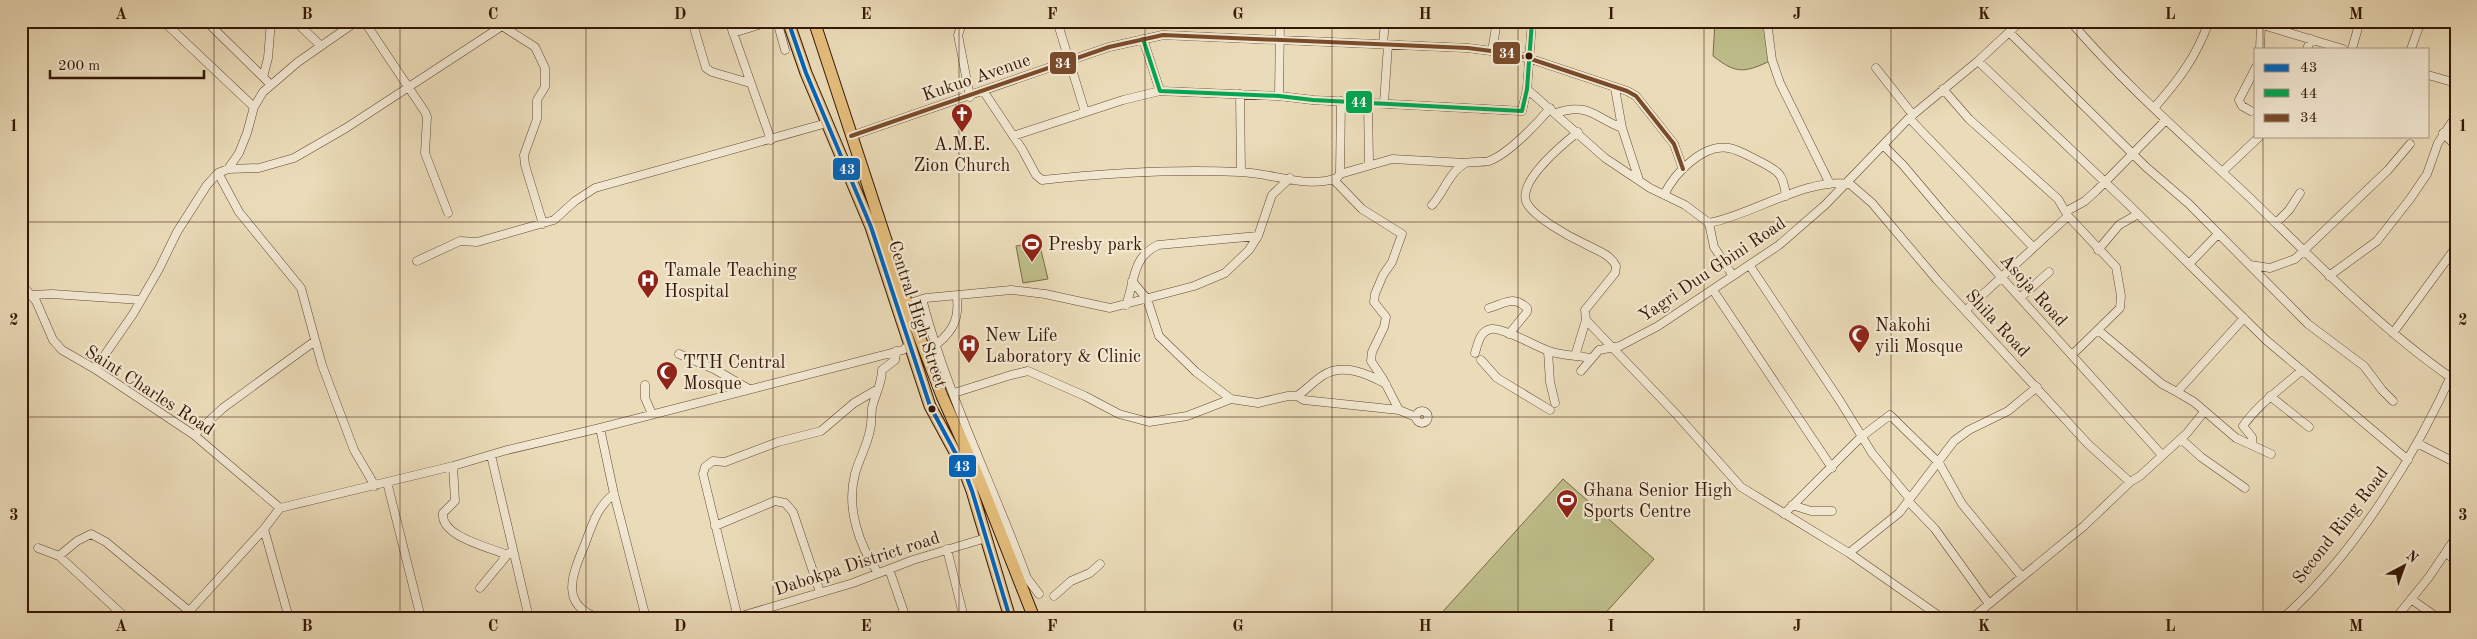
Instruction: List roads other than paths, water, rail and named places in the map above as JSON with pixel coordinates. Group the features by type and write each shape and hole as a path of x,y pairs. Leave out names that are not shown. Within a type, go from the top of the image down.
{"highway":[{"name":"Central High Street","path":"788,21 806,73 871,227 933,412 963,467 1010,618"},
{"name":"Central High Street","path":"814,21 907,304 941,376 949,412 980,481 1034,618"},
{"path":"933,412 949,412"}],"street":[{"path":"163,21 254,107"},
{"path":"206,21 272,85"},
{"path":"263,77 268,58 271,21"},
{"path":"295,21 321,46"},
{"path":"228,169 244,143 254,107 272,85 356,21"},
{"path":"364,21 427,117 425,153 448,213"},
{"path":"692,21 706,68 712,72 750,83"},
{"path":"730,21 771,140"},
{"path":"733,33 771,21"},
{"path":"778,21 785,50"},
{"path":"963,21 958,35 970,96"},
{"path":"1057,21 1086,112"},
{"path":"1279,96 1278,41 1280,21"},
{"path":"1384,103 1385,21"},
{"path":"1492,51 1497,21"},
{"path":"1013,136 1086,112 1160,91 1279,96 1522,111 1528,89 1528,58 1532,21"},
{"path":"1767,21 1770,54 1780,83 1830,184"},
{"name":"Yagri Duu Gbini Road","path":"1590,358 1599,350 1620,346 1658,326 1750,266 1792,234 1847,183 1911,117 1978,61 2021,21"},
{"path":"2070,21 2166,120 2276,223 2329,276 2417,354 2450,377"},
{"path":"2154,108 2190,63 2198,50 2209,21"},
{"path":"2249,21 2340,48"},
{"path":"2352,48 2360,21"},
{"path":"2411,48 2421,21"},
{"path":"94,369 141,300 160,269 177,232 212,178 228,169 259,168 294,158 409,88 501,24 535,48 545,68 545,87 537,100 537,119 524,155 543,224"},
{"path":"2260,48 2261,25"},
{"path":"2010,32 2132,153 2188,204 2308,324 2360,362 2393,401"},
{"name":"Kukuo Avenue","path":"851,136 984,92 1069,60 1163,35 1492,51 1528,58 1631,93 1644,104 1674,144 1683,169"},
{"path":"1143,39 1160,91"},
{"path":"2307,48 2311,39"},
{"path":"1978,61 2244,318 2408,460"},
{"path":"1876,68 1911,117 2033,247"},
{"path":"2251,112 2242,106 2239,100 2254,71"},
{"path":"2430,76 2456,82"},
{"path":"1615,88 1622,128 1639,180"},
{"path":"1528,89 1605,158 1664,195 1685,205 1709,223 1714,247 1734,276"},
{"path":"1943,89 1969,119 2058,199 2067,214 2098,250 2116,267 2122,304 2118,311 2072,355"},
{"path":"984,92 1036,175 1042,180 1145,171 1241,172 1317,183 1337,178 1340,174 1369,164 1392,159 1466,164 1487,161 1499,157 1553,111 1583,108 1604,121 1622,128"},
{"path":"1240,94 1241,172"},
{"path":"1340,174 1341,101"},
{"path":"1368,102 1369,164"},
{"path":"2329,276 2377,241 2423,180 2443,133 2456,116"},
{"path":"1966,310 2067,214 2085,201 2166,120"},
{"path":"417,261 460,241 472,243 554,220 575,201 595,188 827,123"},
{"path":"1575,356 1586,320 1586,310 1614,273 1616,266 1608,256 1564,233 1535,213 1526,201 1526,194 1529,182 1547,160 1578,132"},
{"path":"2443,133 2456,146"},
{"path":"2222,172 2258,138"},
{"path":"2249,265 2265,269 2287,264 2304,252 2388,170 2410,144"},
{"name":"Asoja Road","path":"1883,145 2162,455"},
{"path":"1664,195 1669,184 1697,158 1712,150 1730,148 1777,170 1784,182 1786,196"},
{"path":"1432,205 1453,174 1466,164"},
{"path":"218,173 239,212 301,288 322,365 354,450 375,486"},
{"path":"907,304 922,299 1011,290 1045,294 1110,308 1210,281 1225,273 1249,250 1258,236 1272,195 1290,178"},
{"path":"1332,179 1362,209 1402,234 1392,262 1375,294 1374,302 1386,317 1384,327 1372,352 1371,361 1386,384 1399,410"},
{"path":"1709,223 1786,196 1830,184 1847,183"},
{"name":"Shila Road","path":"1847,183 1854,186 1872,203 1927,269 2037,386 2088,444 2130,482"},
{"path":"2276,223 2289,210 2300,193"},
{"path":"2098,250 2118,225 2138,214"},
{"path":"2189,264 2218,235"},
{"path":"1126,305 1133,271 1146,251 1158,245 1258,236"},
{"path":"2393,333 2456,247"},
{"path":"1750,266 1840,401 1861,437 1909,498 1909,502 1935,529 1989,604"},
{"path":"2020,298 2049,272"},
{"path":"1132,281 1147,299 1159,336 1196,372 1231,399 1258,403 1297,396 1324,375 1338,371 1363,373 1386,384"},
{"name":"Saint Charles Road","path":"21,284 32,295 55,344 194,435 280,508"},
{"path":"1712,290 1832,468"},
{"path":"32,295 52,294 141,300"},
{"path":"937,344 951,331 956,323 958,311 957,296"},
{"path":"922,299 937,344 941,376 954,393 1027,578 1039,594"},
{"path":"1489,308 1514,299 1527,308 1527,312 1509,334"},
{"path":"2177,392 2244,318"},
{"path":"1586,320 1609,347 1677,415 1741,488 1849,553 1942,618"},
{"path":"1475,352 1479,338 1485,332 1494,328 1527,340 1548,351 1590,358 1581,371"},
{"path":"2098,330 2162,384 2177,392 2236,438 2270,454"},
{"path":"194,435 223,408 315,341"},
{"path":"59,556 90,534 106,542 186,615 264,529 280,508 375,486 749,390 903,350 909,345"},
{"path":"878,573 863,548 853,499 855,474 870,431 872,409 882,379 882,370 896,360 896,351"},
{"path":"1480,360 1498,378 1553,407 1548,351"},
{"path":"679,354 714,369 749,390"},
{"name":"Second Ring Road","path":"2283,618 2318,581 2381,502 2408,460 2456,365"},
{"path":"2252,445 2252,437 2243,426 2255,409 2302,370"},
{"path":"954,393 1028,371 1085,396 1119,414 1149,422 1187,416 1231,399"},
{"path":"645,385 646,398 652,414"},
{"path":"1849,553 1887,524 1909,502 1939,464 1954,441 1964,433 2008,411 2037,386"},
{"path":"738,618 704,474 709,463 713,461 725,462 778,442 821,431 854,403 878,389"},
{"path":"1297,396 1304,400 1399,410 1416,417"},
{"path":"2270,396 2309,427"},
{"path":"1972,618 2084,526 2130,482 2140,476 2181,439 2204,412"},
{"path":"1784,514 1861,437 1890,415 1939,464 1962,504 2022,577"},
{"path":"600,428 614,494 646,618"},
{"path":"2181,439 2246,488"},
{"path":"2416,443 2456,463"},
{"path":"491,455 510,552 527,617"},
{"path":"453,466 457,495 455,502 443,513 442,519 445,524 460,536 510,552"},
{"path":"388,482 421,618"},
{"path":"599,618 580,609 574,599 571,580 596,516 604,503 614,494"},
{"path":"715,526 781,500 793,512 820,592"},
{"path":"1792,505 1810,511 1832,511"},
{"path":"264,529 288,618"},
{"path":"2396,618 2430,577 2456,537"},
{"name":"Dabokpa District road","path":"738,618 947,549 986,538"},
{"path":"38,548 59,556 126,618"},
{"path":"947,549 964,618"},
{"path":"480,588 510,552"},
{"path":"2446,553 2456,560"},
{"path":"1054,596 1071,581 1090,573 1100,564"},
{"path":"889,569 906,618"},
{"path":"2411,599 2438,618"}],"place":[{"name":"A.M.E. Zion Church","path":"962,133"},
{"name":"Presby park","path":"1032,263"},
{"name":"Tamale Teaching Hospital","path":"648,299"},
{"name":"Nakohi yili Mosque","path":"1859,354"},
{"name":"New Life Laboratory & Clinic","path":"969,364"},
{"name":"TTH Central Mosque","path":"667,391"},
{"name":"Ghana Senior High Sports Centre","path":"1567,519"}]}
